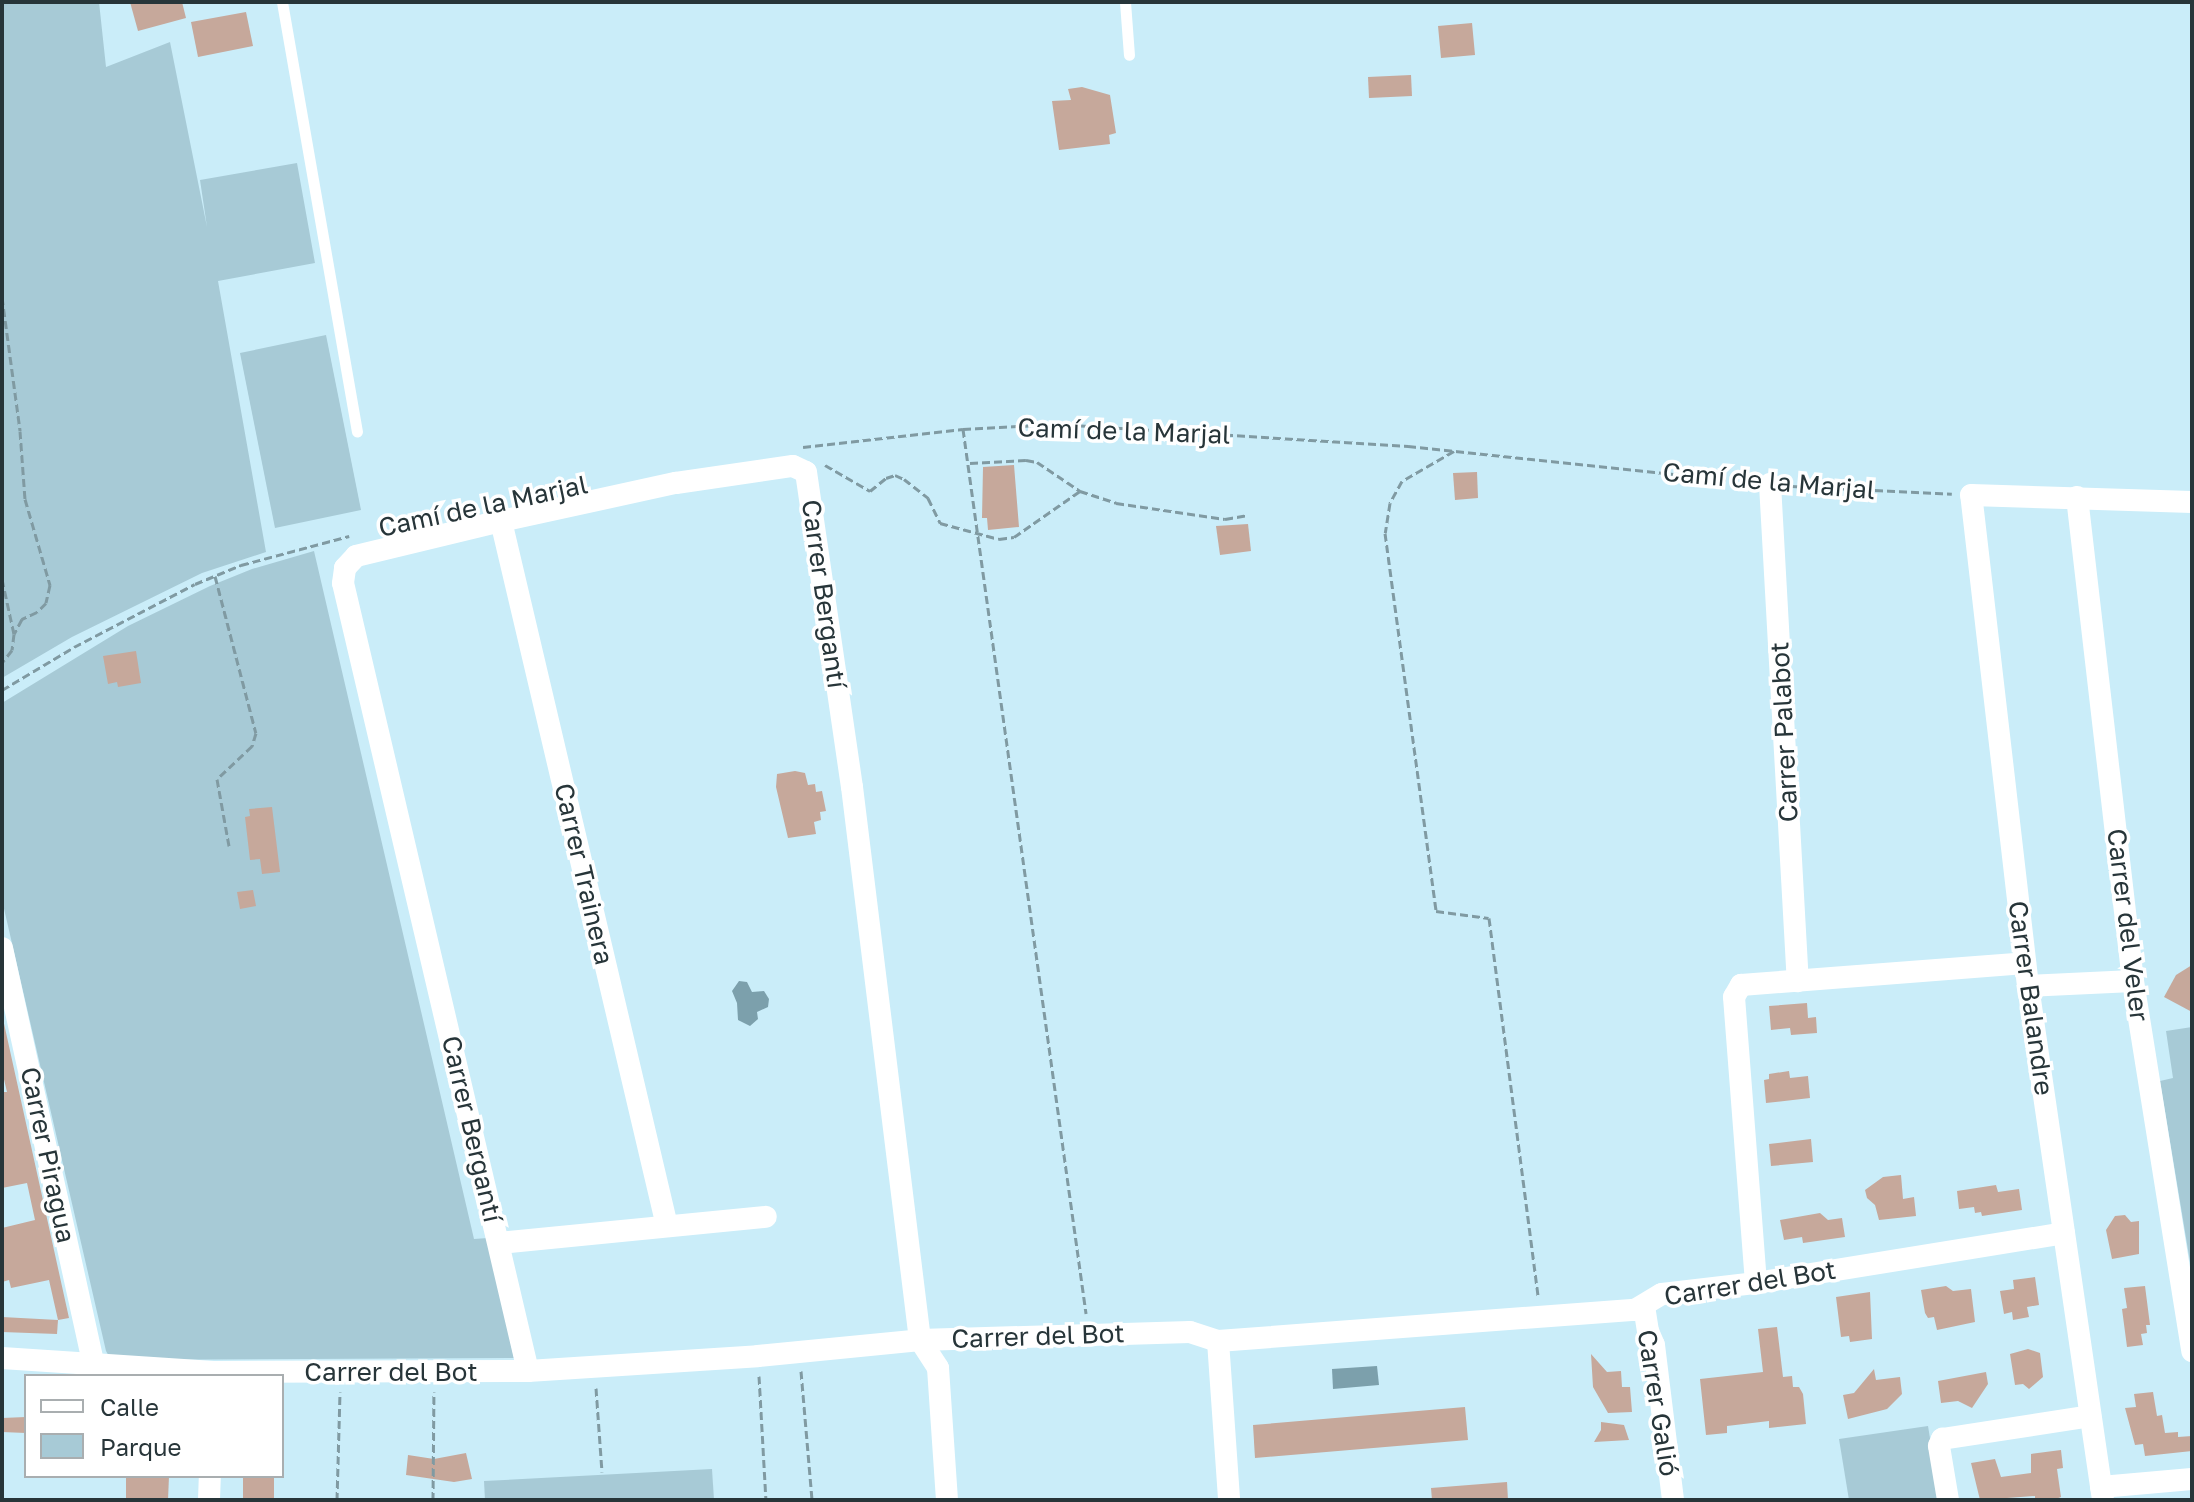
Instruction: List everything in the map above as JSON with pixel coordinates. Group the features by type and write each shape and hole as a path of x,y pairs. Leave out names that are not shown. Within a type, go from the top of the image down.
{"street":[{"name":"Carrer Bergantí","path":"528,1371 343,583 345,568 356,556 501,521 676,483 793,466 806,472 852,787 920,1340"},
{"name":"Carrer Palabot","path":"1770,484 1798,981"},
{"path":"1971,495 2192,502"},
{"name":"Carrer Balandre","path":"1971,495 2026,975 2102,1494"},
{"name":"Carrer del Veler","path":"2077,497 2133,981 2192,1351"},
{"name":"Carrer Trainera","path":"501,521 667,1226"},
{"name":"Carrer Piragua","path":"2,948 93,1363"},
{"path":"1756,1283 1734,997 1741,985 2026,975 2133,981"},
{"path":"499,1243 766,1217"},
{"name":"Carrer del Bot","path":"2,1358 214,1374 528,1371 758,1356 920,1340 1190,1332 1218,1341 1635,1310 1662,1294 1756,1283 2064,1233"},
{"name":"Carrer Galió","path":"1644,1306 1654,1345 1673,1500"},
{"path":"920,1340 938,1368 947,1500"},
{"path":"1218,1341 1229,1500"},
{"path":"1948,1500 1939,1446 1942,1439 2090,1416"},
{"path":"209,1500 210,1478"},
{"path":"2102,1494 2192,1479"}],"lane":[{"path":"282,2 357,431"},
{"path":"1125,2 1129,55"}],"path":[{"path":"2,297 19,418 25,499 50,585 46,603 37,612 22,619 14,634"},
{"name":"Camí de la Marjal","path":"793,448 963,429 1057,424 1454,451 1770,484 1971,495"},
{"path":"963,429 981,536 1089,1333"},
{"path":"1454,451 1402,481 1390,503 1385,533 1436,911 1489,918 1540,1316"},
{"path":"970,463 1037,462 1080,491 1136,508 1225,519 1247,515"},
{"path":"806,472 827,464 836,469 840,476 870,491 882,480 895,475 928,498 940,523 981,536 1014,537 1080,491"},
{"name":"Camí de la Marjal","path":"2,690 86,641 215,576 300,547 360,533"},
{"path":"215,576 256,733 252,746 217,779 229,846"},
{"path":"2,579 14,634 12,650 2,663"},
{"path":"799,1351 812,1500"},
{"path":"758,1356 766,1500"},
{"path":"594,1368 602,1472"},
{"path":"337,1500 341,1372"},
{"path":"433,1500 434,1372"}],"green space":[{"path":"2,2 99,2 106,67 170,42 207,227 200,180 297,163 315,263 218,281 266,552 202,573 72,637 2,678"},
{"path":"326,335 361,510 275,528 240,353"},
{"path":"314,551 474,1239 488,1238 514,1358 111,1360 106,1351 2,900 2,703 128,626 210,586 252,569"},
{"path":"2192,1027 2192,1274 2160,1081 2173,1078 2166,1031"},
{"path":"1928,1426 1940,1500 1849,1500 1839,1439"},
{"path":"712,1469 714,1500 485,1500 484,1481"}],"shaded area":[{"path":"739,981 747,982 752,992 764,991 769,999 768,1007 757,1012 758,1019 750,1026 738,1020 737,1003 732,991"},
{"path":"1377,1366 1379,1385 1333,1389 1332,1369"}],"building":[{"path":"130,2 182,2 186,18 138,31"},
{"path":"246,12 253,46 198,57 191,22"},
{"path":"1472,23 1475,55 1441,58 1438,26"},
{"path":"1411,75 1412,96 1369,98 1368,77"},
{"path":"1082,87 1110,95 1116,133 1109,135 1110,144 1059,150 1052,101 1071,100 1068,89"},
{"path":"1014,465 1019,527 988,530 987,518 982,518 983,467"},
{"path":"1477,472 1478,498 1455,500 1453,473"},
{"path":"1248,524 1251,551 1220,555 1216,526"},
{"path":"136,651 141,683 118,687 117,682 108,684 103,656"},
{"path":"805,773 808,785 815,784 816,792 822,791 826,811 820,812 821,820 814,822 816,834 788,838 776,787 777,774"},
{"path":"272,807 280,872 262,874 260,859 250,860 245,817 250,816 249,809"},
{"path":"253,890 256,906 240,909 237,892"},
{"path":"2192,965 2192,1012 2164,997 2176,975"},
{"path":"1807,1003 1808,1018 1816,1017 1817,1033 1791,1035 1790,1028 1771,1030 1769,1006"},
{"path":"3,1019 69,1318 58,1320 49,1280 11,1288 9,1280 2,1282 2,1228 35,1220 27,1183 2,1188 2,1092 7,1092 2,1071"},
{"path":"1789,1071 1790,1078 1808,1076 1810,1098 1766,1103 1764,1080 1769,1079 1769,1074"},
{"path":"1811,1139 1813,1162 1771,1166 1769,1144"},
{"path":"1901,1175 1903,1199 1914,1197 1916,1216 1879,1220 1875,1205 1867,1198 1865,1190 1883,1177"},
{"path":"1996,1185 1998,1192 2019,1189 2022,1210 1982,1216 1981,1212 1975,1213 1974,1207 1959,1209 1957,1191"},
{"path":"1820,1213 1828,1220 1842,1218 1845,1237 1803,1243 1802,1237 1784,1240 1780,1220"},
{"path":"2125,1215 2131,1222 2139,1221 2139,1254 2112,1259 2106,1230 2115,1216"},
{"path":"2035,1277 2039,1305 2027,1307 2029,1317 2013,1320 2012,1312 2004,1314 2000,1291 2014,1289 2013,1280"},
{"path":"1946,1286 1953,1291 1971,1289 1975,1322 1937,1330 1934,1317 1928,1318 1925,1313 1921,1290"},
{"path":"2145,1286 2150,1325 2146,1325 2147,1333 2141,1334 2143,1345 2127,1347 2122,1309 2127,1308 2124,1288"},
{"path":"1870,1292 1872,1339 1850,1342 1849,1336 1841,1337 1836,1297"},
{"path":"2,1317 58,1320 57,1334 2,1332"},
{"path":"1777,1327 1783,1377 1792,1376 1793,1387 1799,1387 1803,1394 1806,1424 1769,1428 1769,1421 1727,1426 1727,1433 1706,1435 1700,1379 1763,1372 1758,1329"},
{"path":"2028,1349 2040,1353 2043,1377 2029,1389 2023,1384 2015,1385 2010,1354"},
{"path":"1591,1354 1607,1372 1621,1371 1622,1387 1630,1387 1632,1412 1608,1413 1593,1387"},
{"path":"1874,1369 1876,1380 1900,1377 1902,1394 1887,1409 1848,1419 1843,1395 1854,1393"},
{"path":"1986,1372 1988,1384 1972,1408 1958,1401 1941,1403 1938,1381"},
{"path":"2153,1392 2157,1416 2162,1415 2165,1433 2178,1432 2178,1437 2192,1436 2192,1451 2145,1456 2143,1444 2135,1445 2125,1408 2136,1407 2134,1394"},
{"path":"1465,1407 1468,1440 1255,1458 1253,1425"},
{"path":"24,1417 24,1433 2,1432 2,1418"},
{"path":"1601,1422 1624,1425 1629,1440 1594,1442 1601,1430"},
{"path":"2061,1450 2063,1468 2057,1469 2061,1497 2053,1500 2035,1500 2035,1496 1980,1500 1971,1463 1995,1459 2001,1477 2031,1473 2031,1454"},
{"path":"466,1453 472,1479 454,1482 406,1475 408,1455 434,1459"},
{"path":"126,1478 169,1478 168,1500 126,1500"},
{"path":"243,1478 274,1478 274,1500 243,1500"},
{"path":"1507,1482 1508,1500 1432,1500 1431,1488"}]}
